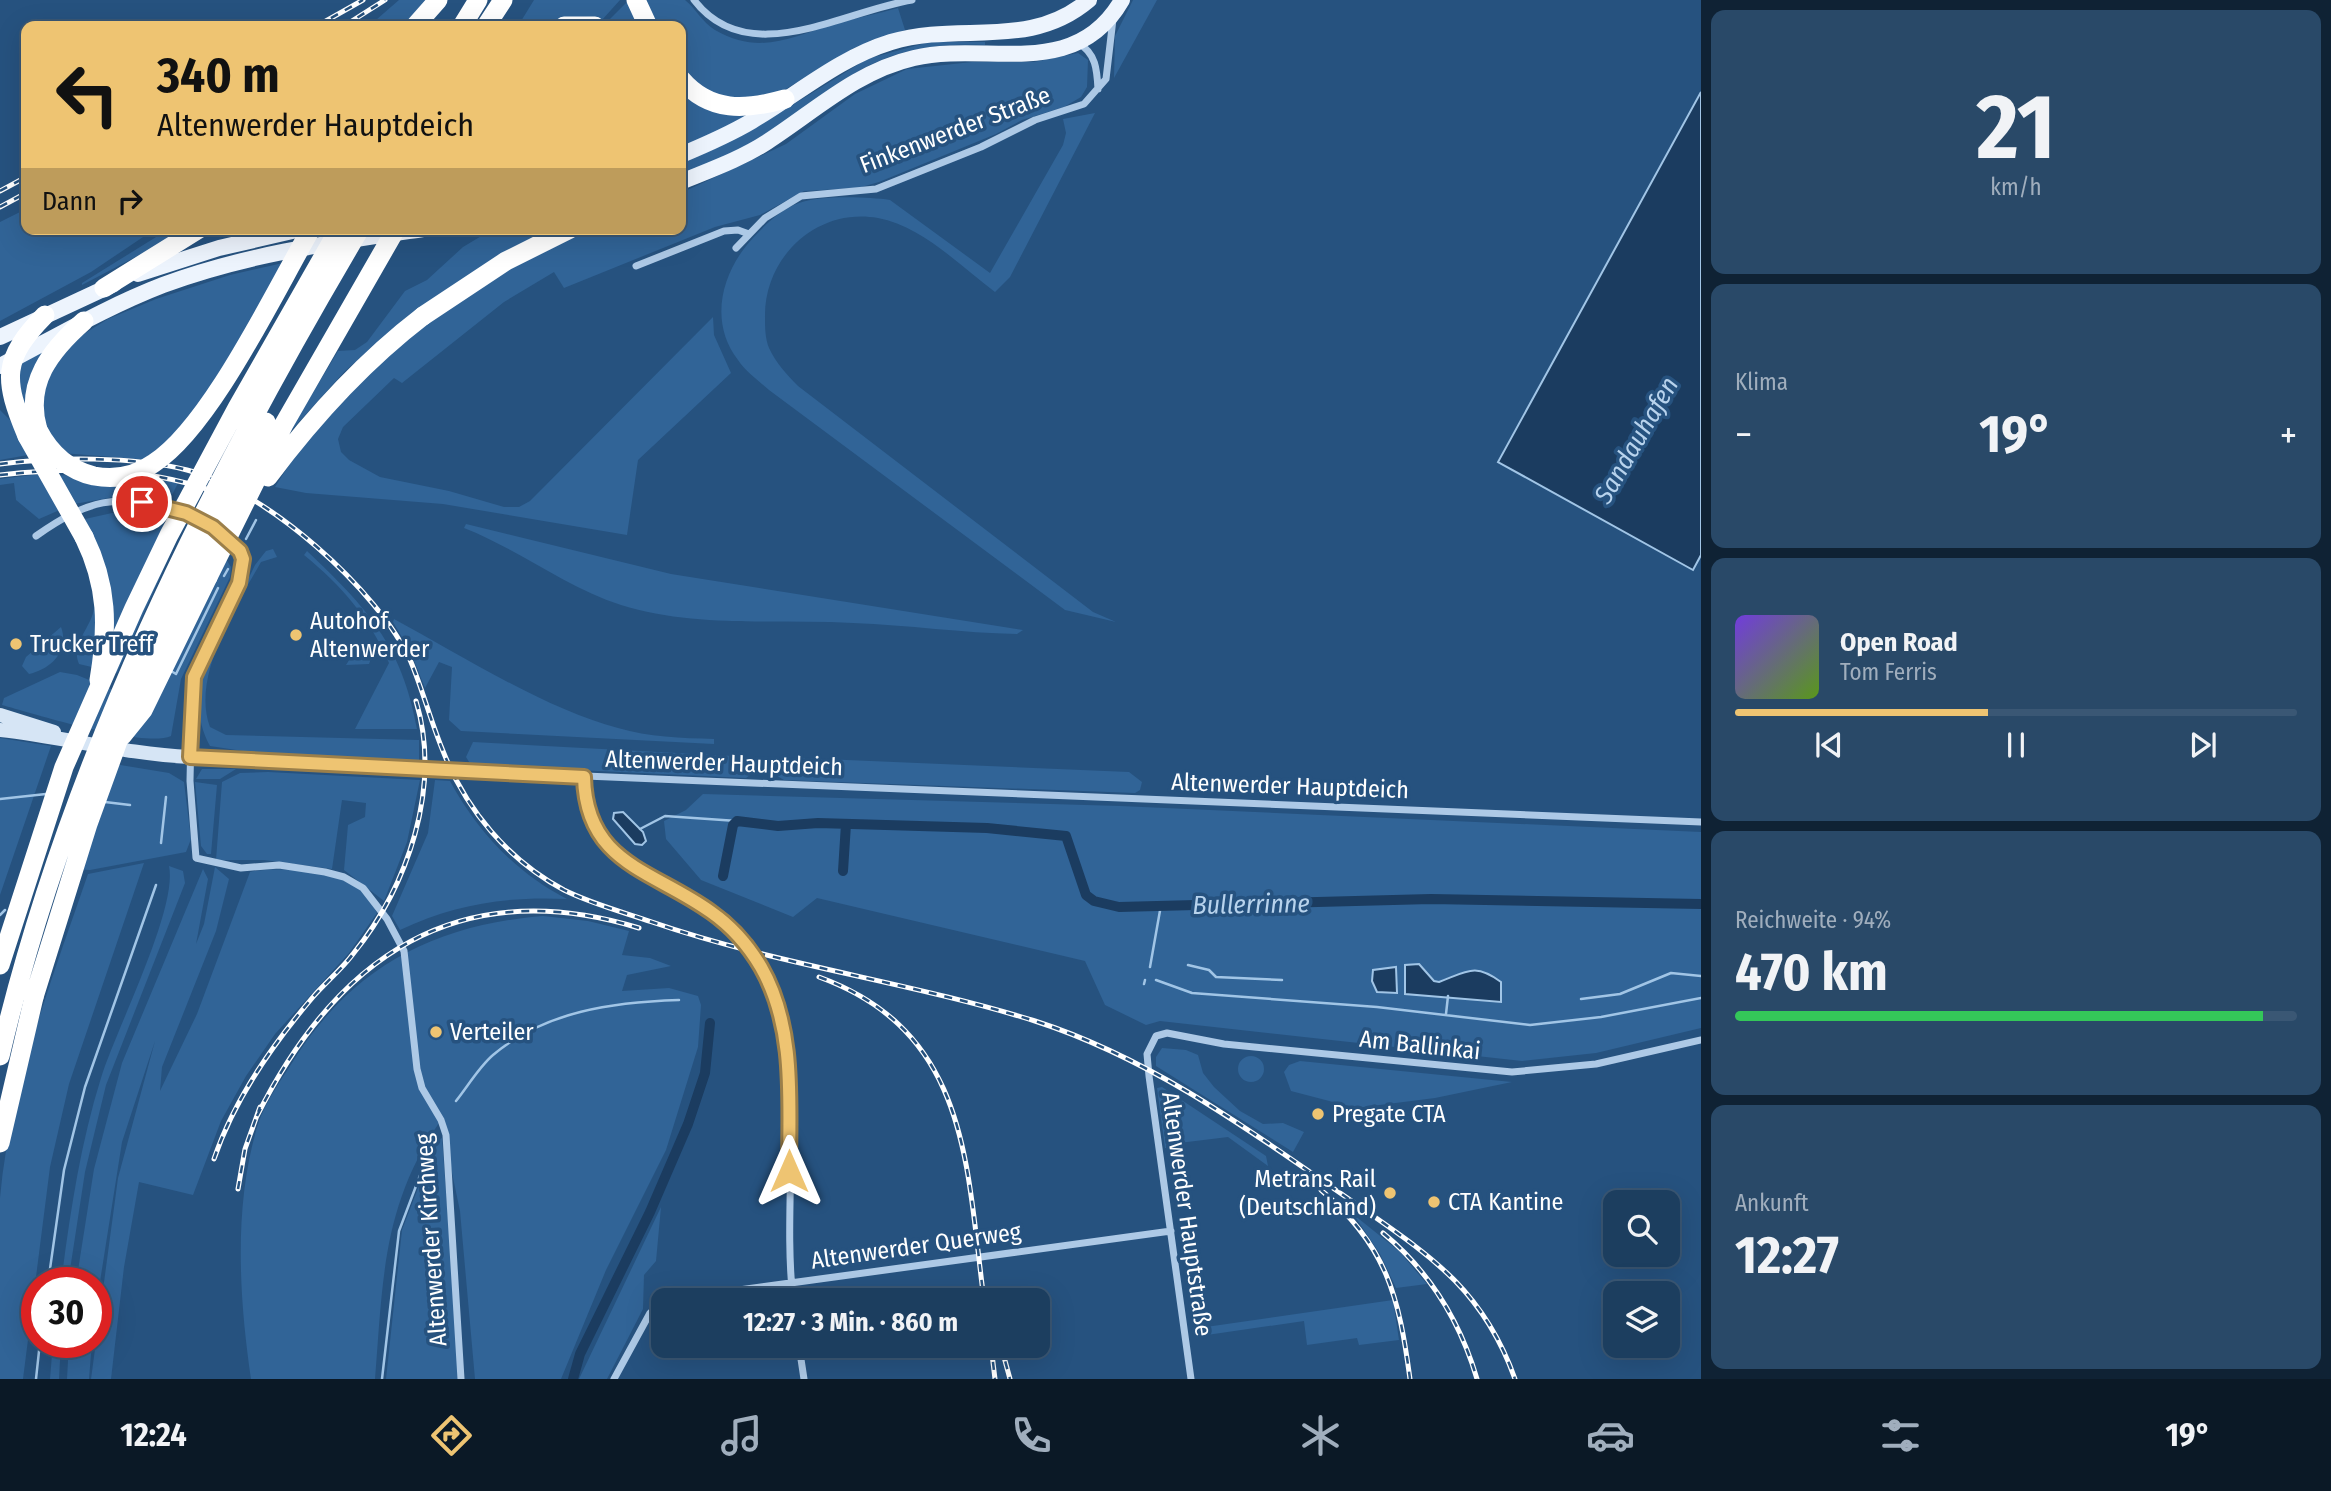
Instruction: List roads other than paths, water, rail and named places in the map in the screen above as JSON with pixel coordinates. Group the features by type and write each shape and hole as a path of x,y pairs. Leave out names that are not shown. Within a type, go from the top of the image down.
{"highway":[{"path":"419,21 438,0"},
{"path":"435,21 448,0"},
{"path":"465,21 478,0"},
{"path":"489,21 503,0"},
{"path":"502,21 515,0"},
{"path":"636,0 646,21"},
{"path":"686,83 704,98 727,107 750,107 785,99"},
{"path":"104,289 190,235"},
{"path":"0,403 61,460 91,475 119,478 137,473 155,463 180,440 205,409 307,235"},
{"path":"0,965 50,808 97,692 169,535 336,235"},
{"path":"0,1056 55,864 110,718 222,478 357,235"},
{"path":"0,1143 34,998 117,743 181,595 287,380 371,235"},
{"path":"117,743 143,710 171,647 284,424 393,235"},
{"path":"242,511 312,420 383,348 423,316 506,261 558,235"},
{"path":"45,315 22,338 6,363 29,430 84,537 102,582 105,622 97,692"},
{"path":"29,430 40,373 54,350 84,321"}],"main road":[{"path":"686,153 752,121 838,65 889,43 930,34 1024,32 1051,24 1085,1"},
{"name":"Finkenwerder Straße","path":"686,180 764,144 859,79 896,63 948,53 1038,54 1077,43 1118,6"},
{"path":"0,337 104,289 188,256 276,235"},
{"path":"6,363 84,321 165,285 225,266 312,246 384,235"},
{"path":"4,717 68,738 136,753 190,757"},
{"path":"0,730 68,738"}],"street":[{"path":"694,0 721,25 768,36 790,33 868,9 912,0"},
{"name":"Finkenwerder Straße","path":"736,248 782,205 802,196 876,189 981,147 1035,120 1076,108 1098,89 1107,74 1118,6"},
{"path":"1077,43 1092,55 1098,89"},
{"path":"636,266 724,231 738,230 749,234"},
{"path":"36,536 75,510 93,504 127,501 186,513 213,527 240,551 243,559 239,583 194,677 190,757"},
{"name":"Altenwerder Hauptdeich","path":"190,757 584,777 1701,822"},
{"name":"Altenwerder Kirchweg","path":"190,757 196,858 241,868 279,865 345,877 363,888 398,938 407,969 417,1069 422,1088 441,1120 446,1135 461,1379"},
{"path":"584,777 587,811 605,843 634,867 709,910 737,934 766,976 779,1010 787,1059 792,1288"},
{"name":"Am Ballinkai","path":"1147,1054 1153,1038 1167,1033 1278,1050 1493,1071 1535,1072 1596,1064 1701,1040"},
{"name":"Altenwerder Hauptstraße","path":"1147,1054 1191,1379"},
{"name":"Altenwerder Querweg","path":"751,1288 1171,1231"},
{"name":"Altenwerder Querweg","path":"614,1379 651,1312"},
{"path":"801,1358 804,1379"}],"water":[{"name":"Sandauhafen","path":"1701,92 1701,555 1693,570 1498,462"},
{"path":"623,812 643,832 646,841 642,845 635,844 613,819 614,813"},
{"path":"1419,964 1434,981 1439,982 1471,971 1484,972 1501,982 1501,1002 1405,994 1405,965"},
{"path":"1396,967 1397,993 1377,992 1372,981 1373,970"}],"waterway":[{"path":"246,539 256,520"},
{"path":"224,576 228,569"},
{"path":"171,671 176,674 218,588"},
{"path":"0,799 46,794"},
{"path":"161,843 166,797"},
{"path":"105,802 130,805"},
{"path":"640,829 665,816 737,821"},
{"name":"Bullerrinne","path":"723,876 733,825 737,821 778,826 818,823 987,828 1066,836 1086,895 1094,901 1119,907 1431,899 1701,904"},
{"name":"Bullerrinne","path":"843,871 846,824"},
{"path":"50,1267 64,1170 85,1087 156,885"},
{"path":"1150,967 1161,905"},
{"path":"0,915 5,910"},
{"path":"1188,965 1209,970 1216,977 1282,980"},
{"path":"1581,999 1620,994 1671,973 1701,976"},
{"path":"1144,984 1145,980"},
{"path":"1156,980 1192,993 1377,1007 1530,1025 1601,1017 1701,998"},
{"path":"1446,1014 1448,996"},
{"path":"456,1101 493,1055 535,1028 581,1012 605,1007 679,1000"},
{"path":"573,1379 580,1354 650,1212 688,1124 705,1073 710,1023"},
{"path":"382,1379 399,1231 437,1137"},
{"path":"36,1379 38,1358"}],"railway":[{"path":"326,21 363,0"},
{"path":"352,21 385,0"},
{"path":"0,191 21,180"},
{"path":"0,207 21,196"},
{"path":"0,464 69,459 166,465 217,481 250,498 316,546 373,604 411,662 443,751 464,793 491,831 525,864 544,878 585,900 699,937 940,995 1035,1021 1077,1036 1158,1075 1235,1121 1425,1254 1467,1294 1485,1318 1515,1379"},
{"path":"0,475 93,470 124,472 185,483 243,504"},
{"path":"214,1159 243,1094 269,1054 298,1015 348,960 373,927 404,867 422,801 425,767 423,734 416,701"},
{"path":"257,1116 289,1060 325,1011 366,972 410,941 460,921 515,912 574,914 639,928"},
{"path":"819,977 869,1001 906,1032 933,1068 951,1108 964,1153 983,1288"},
{"path":"238,1189 245,1149 260,1107"},
{"path":"1321,1190 1361,1232 1386,1275 1401,1323 1410,1379"},
{"path":"1383,1233 1415,1264 1441,1298 1462,1337 1477,1379"},
{"path":"992,1358 995,1379"},
{"path":"1004,1358 1010,1379"}],"place":[{"name":"Autohof Altenwerder","path":"296,635"},
{"name":"Trucker Treff","path":"16,644"},
{"name":"Verteiler","path":"436,1032"},
{"name":"Pregate CTA","path":"1318,1114"},
{"name":"Metrans Rail (Deutschland)","path":"1390,1193"},
{"name":"CTA Kantine","path":"1434,1202"}]}
